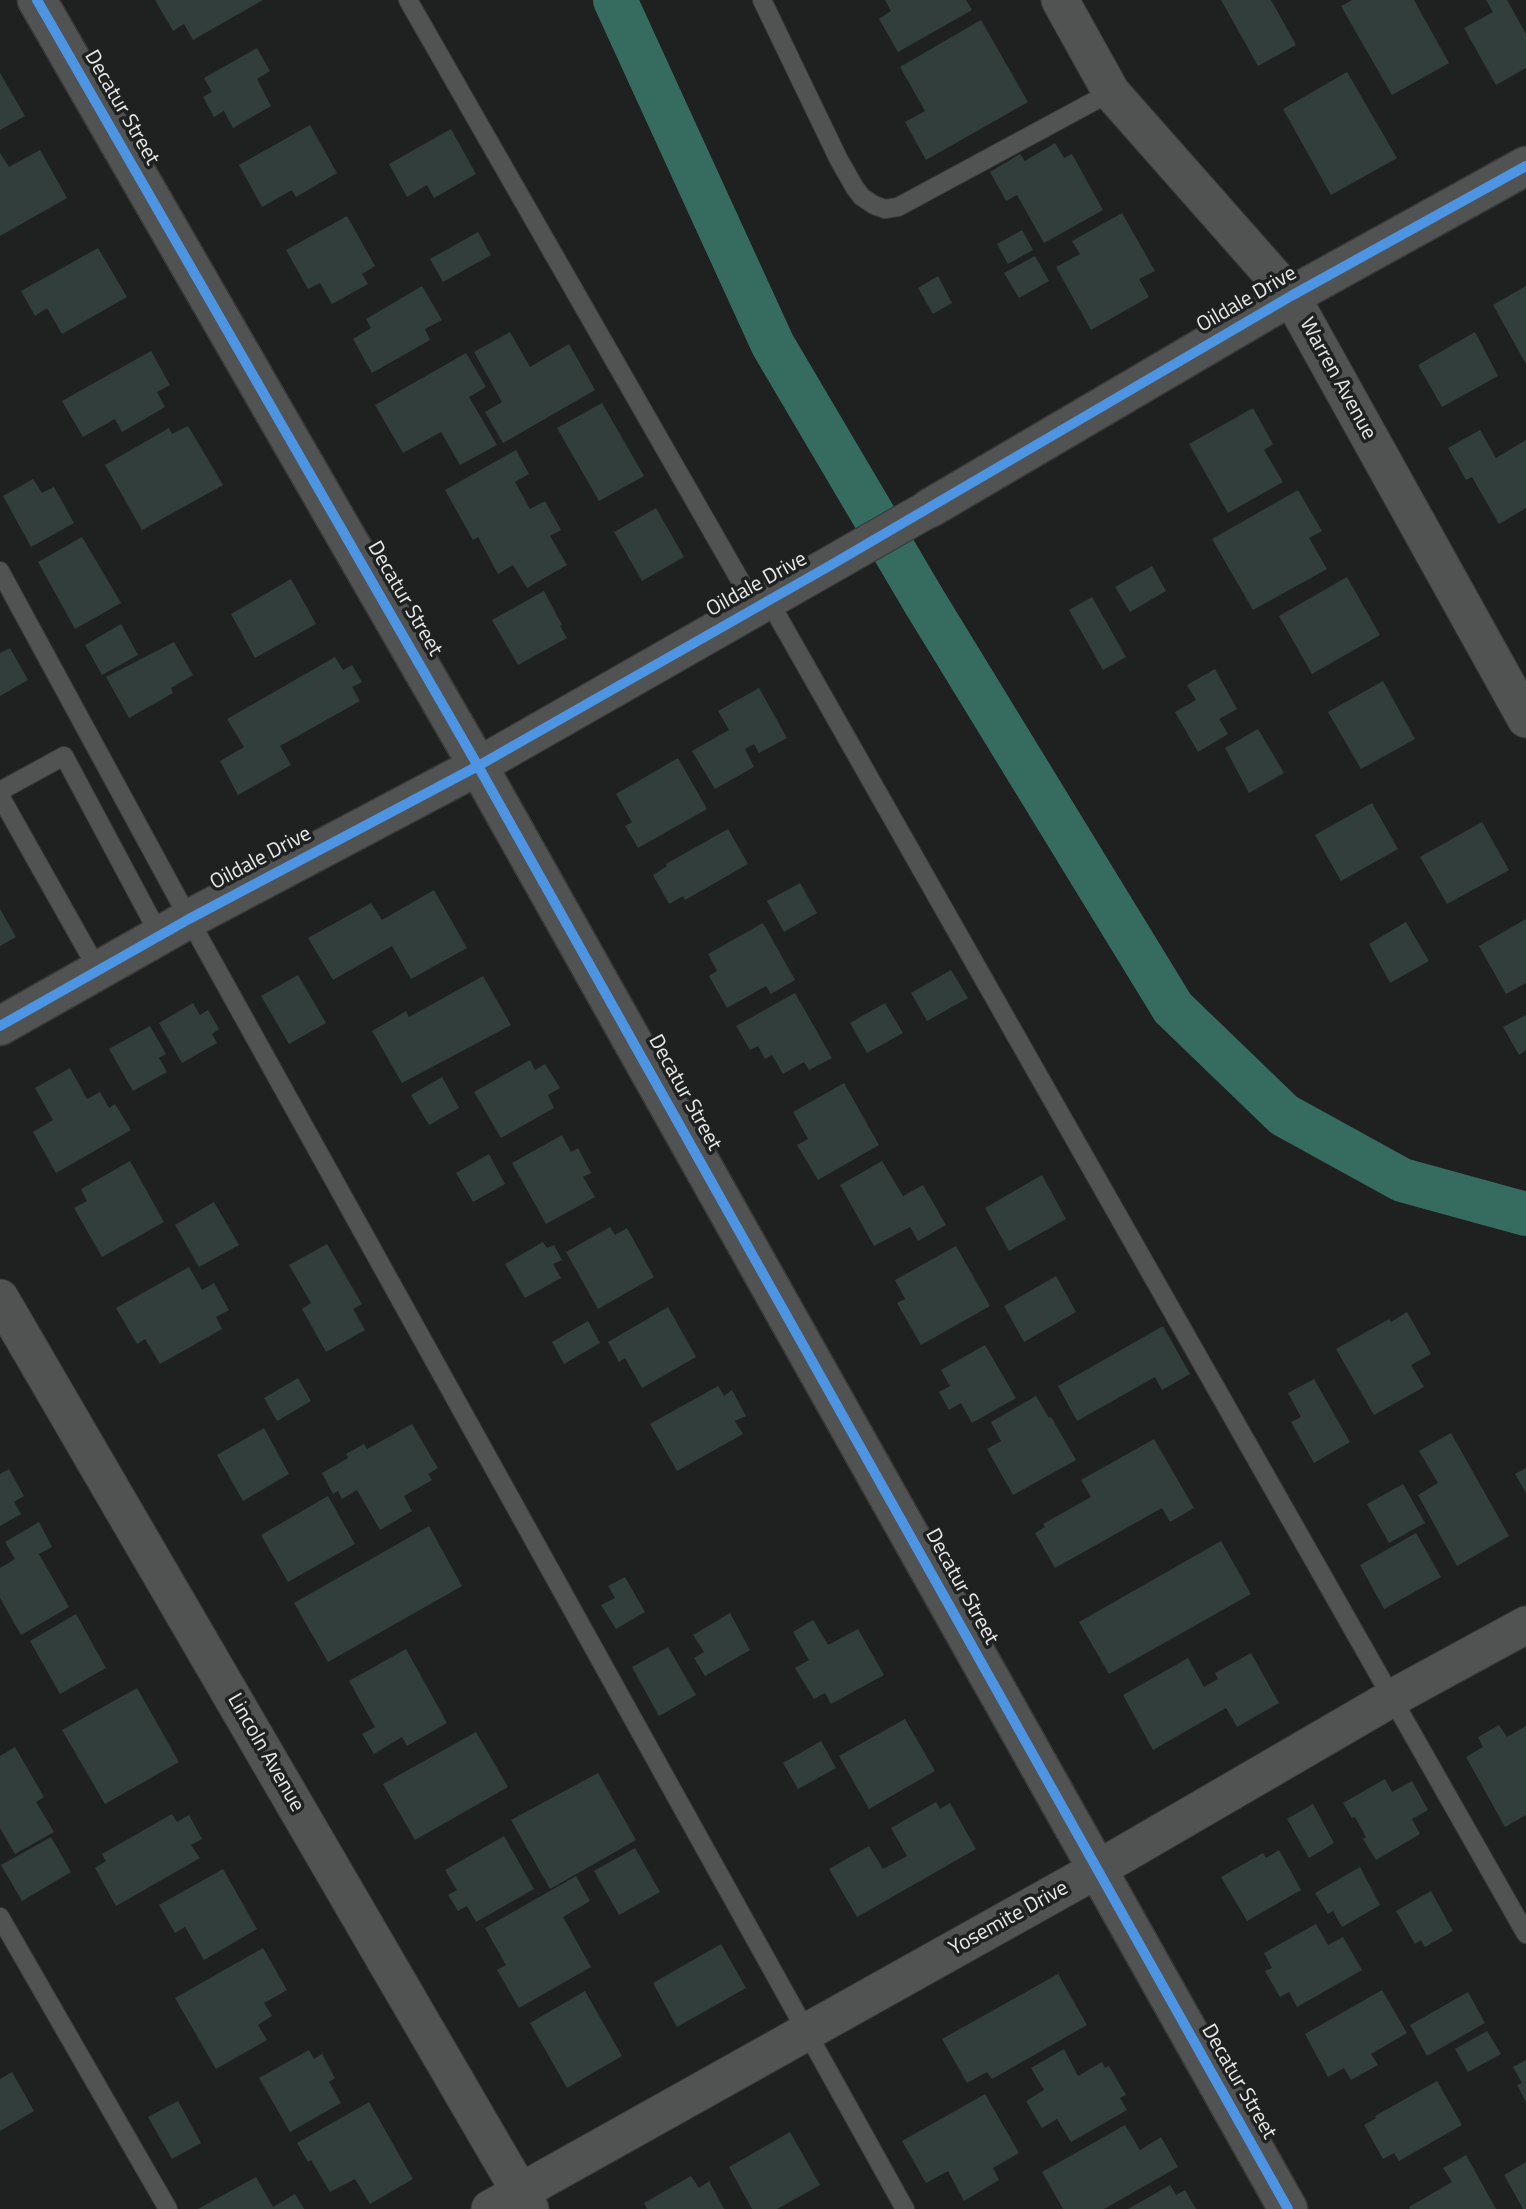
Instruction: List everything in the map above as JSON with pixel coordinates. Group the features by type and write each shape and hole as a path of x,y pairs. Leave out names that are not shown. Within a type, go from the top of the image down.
{"street":[{"name":"Decatur Street","path":"37,0 478,766 1288,2209"},
{"name":"Warren Avenue","path":"1060,0 1111,92 1291,296 1526,719"},
{"name":"Oildale Drive","path":"0,1026 175,927 478,766 930,508 1291,296 1526,166"},
{"name":"Lincoln Avenue","path":"0,1298 514,2203"},
{"name":"Yosemite Drive","path":"514,2203 1392,1698 1526,1625"}],"lane":[{"path":"408,0 762,604 1526,1934"},
{"path":"762,0 855,188 862,197 885,209 898,207 1111,92"},
{"path":"0,570 175,927"},
{"path":"98,970 0,793 64,756 175,927 905,2209"},
{"path":"0,1917 168,2209"}],"building":[{"path":"155,0 263,0 193,40 184,24 173,31"},
{"path":"885,0 966,0 972,10 898,52 879,19 891,11"},
{"path":"1221,0 1271,0 1296,45 1258,66"},
{"path":"1352,0 1414,0 1449,63 1392,95 1341,6"},
{"path":"1486,0 1507,0 1526,34 1526,68 1496,85 1464,28 1493,12"},
{"path":"981,20 1028,102 926,160 905,122 925,111 900,67"},
{"path":"257,48 270,71 257,79 271,106 233,128 224,111 214,117 203,97 212,92 204,78"},
{"path":"1347,72 1397,158 1331,195 1283,109"},
{"path":"0,73 25,116 0,130"},
{"path":"310,125 337,173 296,197 292,190 262,207 239,165"},
{"path":"451,129 476,174 434,198 427,185 407,197 389,164"},
{"path":"1055,143 1064,158 1072,154 1103,210 1044,243 1017,195 1006,201 990,172 1020,154 1025,161"},
{"path":"40,150 67,198 0,236 0,153 9,167"},
{"path":"1122,213 1155,271 1139,279 1149,297 1091,330 1056,267 1080,254 1072,241"},
{"path":"347,216 375,266 362,274 368,284 332,304 320,283 308,289 286,250"},
{"path":"1022,230 1033,250 1008,264 997,244"},
{"path":"478,232 491,255 443,282 430,259"},
{"path":"98,248 127,297 62,334 47,308 35,316 21,291"},
{"path":"1035,256 1049,281 1019,298 1004,273"},
{"path":"938,276 952,303 933,314 918,288"},
{"path":"422,286 442,320 425,329 430,340 372,373 353,339 371,328 366,319"},
{"path":"1526,286 1526,364 1493,305"},
{"path":"510,332 530,367 569,344 595,390 503,443 485,412 502,402 474,352"},
{"path":"1475,332 1498,376 1442,407 1418,365"},
{"path":"151,351 170,385 157,392 165,407 122,432 115,419 83,437 62,401"},
{"path":"466,353 486,387 469,397 497,445 460,465 441,432 403,453 375,405"},
{"path":"602,403 644,476 599,501 557,428"},
{"path":"1253,408 1273,444 1264,450 1283,482 1228,513 1189,444"},
{"path":"188,426 223,485 142,530 105,465 169,428 172,434"},
{"path":"1480,430 1496,458 1526,440 1526,508 1499,524 1472,477 1466,480 1448,448"},
{"path":"516,450 529,474 515,482 530,509 545,501 561,530 550,536 567,565 527,588 513,565 498,574 478,537 473,540 445,490"},
{"path":"33,479 42,493 54,487 74,523 31,547 3,496"},
{"path":"1298,490 1322,531 1309,538 1327,569 1253,610 1212,539"},
{"path":"656,508 684,557 642,581 614,532"},
{"path":"82,537 121,603 75,629 38,562"},
{"path":"1152,566 1166,591 1130,612 1115,587"},
{"path":"1347,577 1380,635 1312,674 1279,616"},
{"path":"291,579 316,624 255,658 231,614"},
{"path":"544,591 567,638 518,665 492,620"},
{"path":"1092,597 1126,657 1103,670 1069,610"},
{"path":"121,624 138,655 102,675 85,645"},
{"path":"174,642 193,675 171,688 173,693 129,718 106,677"},
{"path":"10,648 28,680 0,696 0,653"},
{"path":"335,657 343,670 352,665 362,682 352,687 360,701 280,746 291,765 238,795 220,761 244,747 227,719"},
{"path":"1215,669 1237,709 1219,719 1228,734 1198,752 1175,712 1196,700 1187,685"},
{"path":"1383,681 1415,739 1361,769 1328,712"},
{"path":"759,688 787,738 759,753 754,744 745,749 754,767 715,789 692,751 729,730 718,711"},
{"path":"1258,729 1284,773 1249,793 1225,748"},
{"path":"678,758 707,809 638,848 625,826 632,822 616,794"},
{"path":"1372,803 1398,849 1341,881 1315,835"},
{"path":"1482,822 1509,870 1447,904 1420,857"},
{"path":"728,829 748,864 685,900 683,896 669,904 653,875 667,866 666,864"},
{"path":"800,883 817,913 784,932 767,901"},
{"path":"434,890 467,948 411,979 392,946 333,980 308,938 371,903 382,920"},
{"path":"0,909 16,937 0,946"},
{"path":"1526,919 1526,983 1506,994 1479,946"},
{"path":"1406,922 1429,961 1390,983 1369,944"},
{"path":"763,923 795,980 771,994 766,986 727,1008 709,976 717,971 708,954"},
{"path":"951,970 968,998 927,1021 911,993"},
{"path":"298,975 326,1023 289,1044 261,996"},
{"path":"483,976 511,1025 402,1083 372,1031 406,1011 409,1017"},
{"path":"795,993 832,1058 809,1070 804,1062 783,1074 772,1055 765,1059 758,1046 750,1050 736,1026"},
{"path":"193,1003 200,1015 208,1010 219,1029 212,1034 217,1043 182,1063 159,1023"},
{"path":"885,1003 903,1033 867,1053 850,1023"},
{"path":"1526,1015 1526,1050 1519,1055 1503,1027"},
{"path":"150,1026 166,1054 159,1058 167,1072 133,1091 109,1049"},
{"path":"530,1060 535,1070 545,1064 560,1088 548,1095 554,1108 501,1138 474,1092"},
{"path":"70,1068 87,1099 100,1092 109,1108 115,1104 131,1130 56,1173 33,1132 53,1120 35,1088"},
{"path":"442,1077 459,1108 429,1125 411,1095"},
{"path":"844,1083 879,1145 818,1180 797,1145 808,1139 793,1112"},
{"path":"562,1135 571,1152 578,1148 591,1173 583,1177 595,1197 546,1224 512,1163"},
{"path":"489,1154 505,1184 473,1202 456,1173"},
{"path":"130,1161 164,1222 102,1257 74,1208 87,1201 81,1189"},
{"path":"882,1161 903,1196 923,1185 946,1225 918,1241 910,1227 874,1246 840,1185"},
{"path":"1042,1175 1066,1219 1009,1251 985,1208"},
{"path":"214,1202 239,1245 199,1267 175,1225"},
{"path":"610,1227 615,1235 627,1228 654,1277 598,1309 566,1252"},
{"path":"543,1242 547,1248 554,1245 562,1260 553,1264 561,1278 525,1298 505,1264"},
{"path":"327,1244 362,1304 353,1309 365,1330 326,1352 302,1309 311,1303 289,1265"},
{"path":"956,1246 990,1306 921,1345 897,1303 905,1299 895,1280"},
{"path":"189,1267 202,1290 214,1283 229,1310 216,1317 222,1329 160,1364 145,1339 137,1344 116,1308"},
{"path":"1056,1276 1076,1312 1024,1342 1004,1306"},
{"path":"668,1307 696,1357 642,1388 625,1358 619,1362 608,1342"},
{"path":"1407,1312 1431,1354 1411,1365 1424,1387 1374,1415 1336,1349 1389,1319 1391,1322"},
{"path":"588,1321 600,1343 564,1364 552,1342"},
{"path":"1163,1326 1190,1374 1162,1390 1155,1377 1077,1421 1058,1386"},
{"path":"985,1345 1016,1398 972,1423 961,1403 949,1410 939,1392 950,1386 941,1370"},
{"path":"298,1378 311,1401 277,1421 264,1398"},
{"path":"1314,1379 1350,1442 1314,1463 1291,1422 1301,1417 1288,1393"},
{"path":"718,1386 724,1396 732,1390 746,1416 735,1421 743,1434 677,1471 650,1424"},
{"path":"1036,1396 1076,1460 1013,1495 987,1449 1001,1441 991,1422"},
{"path":"412,1424 438,1468 428,1474 432,1480 404,1496 412,1511 380,1530 357,1490 342,1499 338,1491 333,1494 322,1473 348,1458 346,1454 364,1444 367,1449"},
{"path":"264,1428 289,1474 243,1501 217,1455"},
{"path":"1451,1433 1509,1536 1457,1566 1418,1495 1438,1483 1419,1451"},
{"path":"1154,1439 1194,1508 1170,1522 1162,1508 1055,1568 1035,1533 1045,1527 1043,1524 1091,1497 1081,1480"},
{"path":"1526,1468 1526,1493 1515,1474"},
{"path":"9,1469 24,1496 14,1502 21,1514 0,1526 0,1474"},
{"path":"1403,1484 1425,1523 1389,1543 1367,1504"},
{"path":"328,1496 355,1544 288,1582 261,1535"},
{"path":"39,1522 52,1547 39,1554 69,1607 21,1635 0,1598 0,1568 15,1559 5,1542"},
{"path":"429,1526 462,1586 328,1662 294,1603"},
{"path":"1416,1533 1441,1577 1384,1609 1360,1565"},
{"path":"1221,1541 1251,1594 1109,1674 1079,1622"},
{"path":"625,1577 645,1612 616,1629 601,1605 615,1598 608,1586"},
{"path":"730,1613 750,1650 705,1676 694,1658 704,1652 693,1635"},
{"path":"76,1614 106,1668 60,1694 30,1641"},
{"path":"813,1620 828,1645 858,1629 884,1675 831,1704 825,1693 814,1699 795,1668 809,1660 793,1632"},
{"path":"668,1647 696,1695 659,1716 632,1667"},
{"path":"406,1649 447,1723 407,1746 402,1737 374,1754 362,1734 375,1727 349,1681"},
{"path":"1251,1653 1279,1703 1237,1727 1226,1708 1153,1750 1123,1695 1188,1658 1204,1687 1218,1679 1215,1673"},
{"path":"137,1688 179,1762 105,1804 62,1730"},
{"path":"905,1719 935,1771 869,1809 839,1756"},
{"path":"1499,1725 1507,1737 1526,1726 1526,1815 1505,1827 1466,1757 1483,1747 1478,1737"},
{"path":"476,1732 508,1787 415,1840 383,1784"},
{"path":"821,1741 836,1768 798,1789 783,1763"},
{"path":"15,1747 44,1797 36,1802 54,1832 15,1854 0,1828 0,1756"},
{"path":"598,1773 636,1840 550,1889 511,1820"},
{"path":"1385,1779 1392,1792 1412,1781 1428,1810 1412,1819 1420,1834 1376,1860 1363,1839 1366,1837 1355,1817 1352,1818 1343,1803"},
{"path":"936,1802 940,1809 950,1803 976,1849 857,1917 829,1869 869,1846 883,1869 907,1856 891,1828"},
{"path":"1313,1804 1334,1843 1309,1858 1287,1819"},
{"path":"172,1814 177,1822 189,1815 202,1839 191,1845 200,1858 116,1906 95,1868 106,1861 102,1854"},
{"path":"504,1836 534,1889 476,1922 467,1906 458,1911 448,1895 457,1890 445,1870"},
{"path":"51,1837 71,1872 22,1901 1,1865"},
{"path":"635,1848 660,1892 619,1915 594,1871"},
{"path":"1279,1850 1301,1890 1247,1921 1221,1877 1263,1853 1266,1858"},
{"path":"1360,1867 1380,1905 1342,1927 1333,1911 1328,1914 1315,1893"},
{"path":"223,1869 257,1929 204,1960 185,1927 175,1933 159,1905"},
{"path":"576,1876 590,1901 563,1917 591,1967 519,2008 497,1970 506,1965 485,1928"},
{"path":"1431,1891 1453,1931 1425,1947 1421,1940 1415,1944 1396,1911"},
{"path":"1316,1924 1328,1945 1343,1937 1362,1970 1297,2007 1289,1992 1280,1997 1265,1971 1272,1968 1264,1953"},
{"path":"721,1944 746,1988 677,2027 653,1983"},
{"path":"263,1948 287,1990 264,2003 272,2016 258,2025 267,2040 216,2069 175,1998"},
{"path":"1058,1974 1087,2025 992,2079 987,2072 967,2083 942,2039"},
{"path":"1382,1990 1407,2033 1371,2054 1378,2065 1351,2080 1344,2068 1328,2077 1305,2034"},
{"path":"585,1991 622,2056 567,2088 530,2023"},
{"path":"1468,1992 1485,2023 1427,2056 1410,2025"},
{"path":"1487,2031 1501,2054 1468,2072 1455,2049"},
{"path":"1064,2049 1078,2076 1102,2062 1105,2068 1109,2066 1126,2095 1120,2098 1127,2110 1071,2142 1057,2119 1042,2128 1026,2101 1044,2090 1031,2068"},
{"path":"309,2050 314,2059 322,2054 335,2078 329,2082 341,2103 290,2132 259,2078"},
{"path":"1526,2060 1526,2102 1517,2085 1522,2083 1513,2067"},
{"path":"12,2072 34,2111 0,2131 0,2079"},
{"path":"1437,2081 1462,2125 1399,2161 1394,2153 1383,2159 1364,2125"},
{"path":"985,2094 1019,2153 993,2168 999,2180 964,2201 948,2171 926,2183 902,2141"},
{"path":"178,2101 201,2143 172,2159 148,2117"},
{"path":"369,2102 413,2179 370,2204 355,2179 330,2192 311,2160 308,2162 297,2143"},
{"path":"1125,2125 1140,2150 1161,2137 1178,2167 1104,2209 1063,2209 1042,2172"},
{"path":"790,2132 820,2185 777,2209 752,2209 729,2167"},
{"path":"1466,2155 1496,2209 1410,2209 1409,2207 1452,2182 1443,2168"},
{"path":"1526,2162 1526,2209 1523,2209 1504,2175"},
{"path":"691,2176 699,2188 709,2181 724,2209 647,2209 644,2203"},
{"path":"256,2177 273,2207 295,2194 304,2209 198,2209"},
{"path":"1170,2185 1176,2195 1185,2190 1196,2209 1128,2209"}],"waterway":[{"path":"615,0 773,345 924,601 1173,1008 1284,1115 1402,1180 1526,1214"}],"cycle path":[{"path":"37,0 478,766 1288,2209"},
{"path":"0,1026 189,919 478,766 831,565 1291,296 1526,166"}]}
